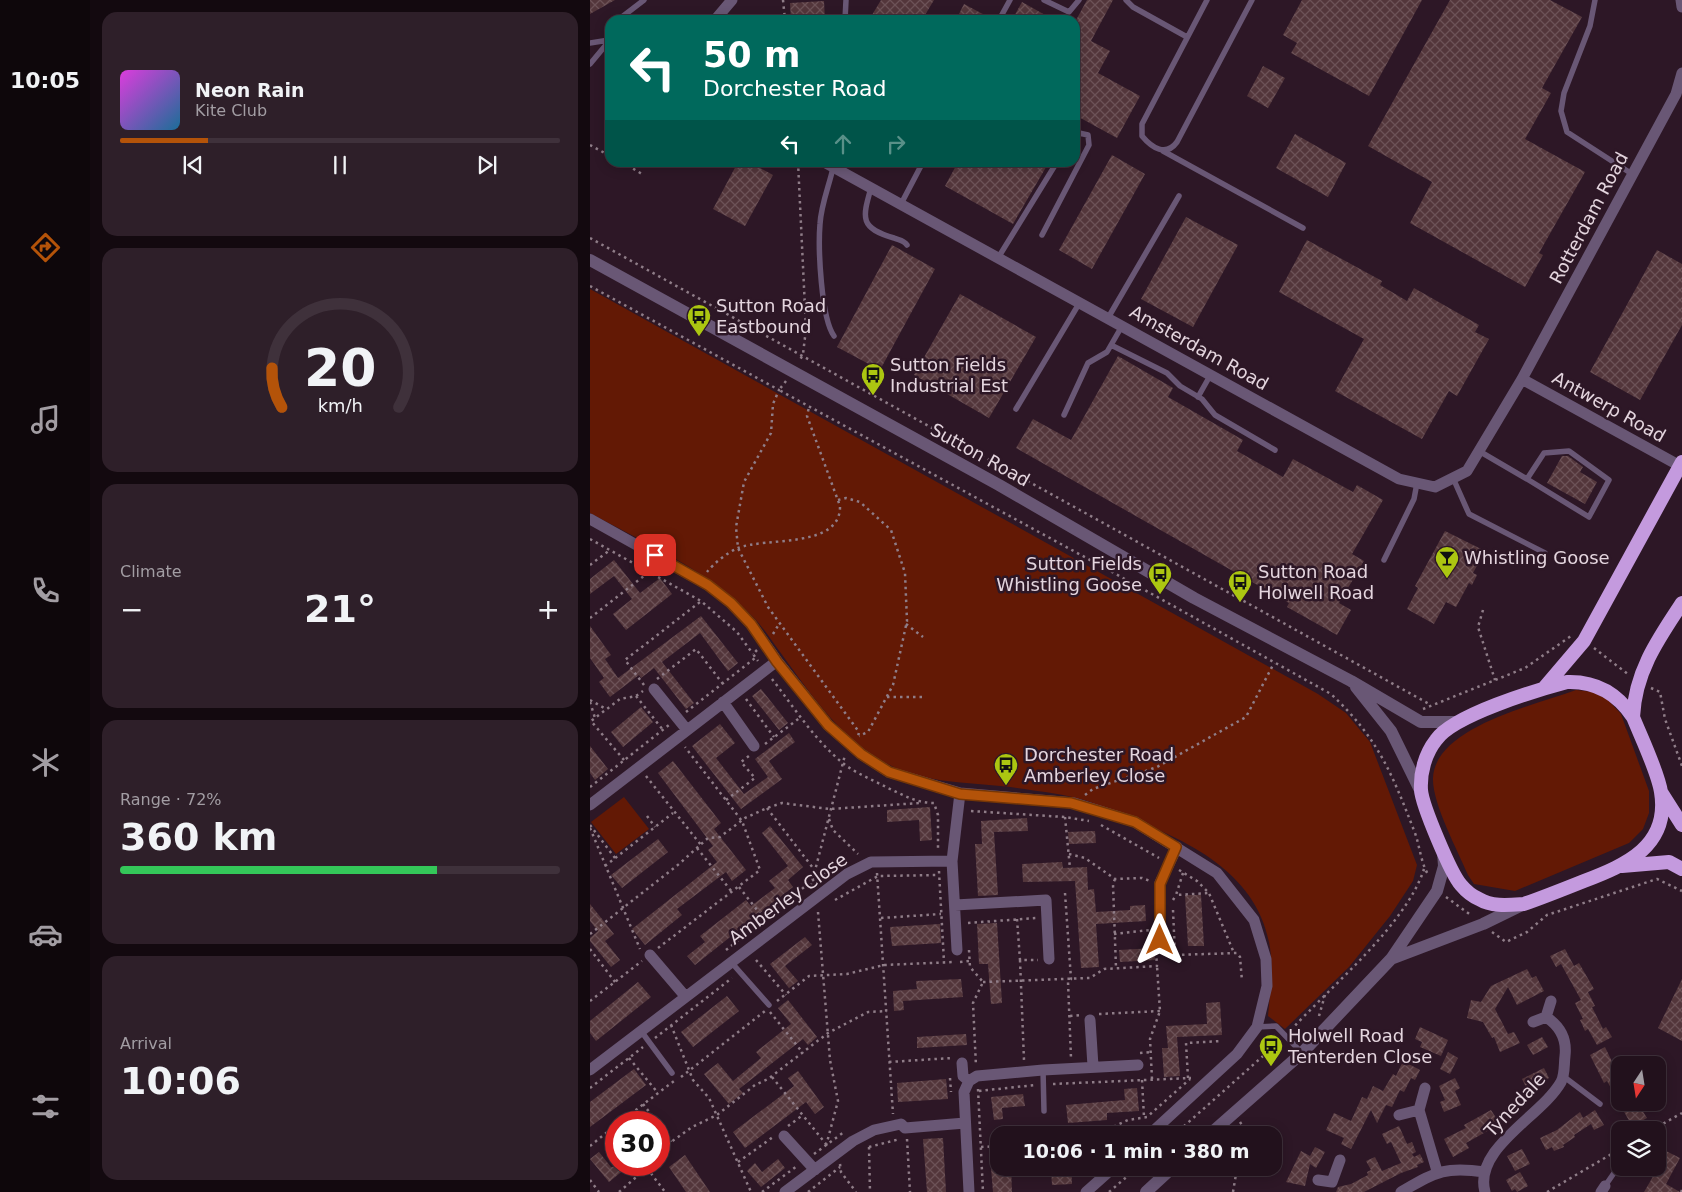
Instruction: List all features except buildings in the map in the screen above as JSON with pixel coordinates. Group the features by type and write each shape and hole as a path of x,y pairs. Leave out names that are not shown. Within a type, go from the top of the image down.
{"highway":[{"path":"1544,688 1584,641 1681,464"},
{"path":"1633,717 1634,696 1649,655 1682,603"},
{"path":"1661,791 1660,815 1654,837 1642,851 1622,866 1524,904 1492,904 1476,898 1461,886 1453,874 1422,792 1422,776 1430,749 1436,739 1456,722 1544,688 1567,682 1593,684 1614,696 1626,706 1633,717 1661,791 1682,825"},
{"path":"1622,866 1669,862 1682,869"}],"street":[{"path":"719,15 732,0"},
{"path":"1681,0 1682,7"},
{"name":"Rotterdam Road","path":"1522,379 1676,94 1682,72"},
{"name":"Amsterdam Road","path":"832,167 1399,479 1435,486 1467,471 1522,379"},
{"name":"Sutton Road","path":"590,260 999,485 1194,598 1352,682 1421,722 1456,722"},
{"name":"Antwerp Road","path":"1522,379 1681,464"},
{"path":"590,519 700,581 731,603 751,624 777,662 828,725 855,741 889,772 960,794 1074,803 1135,822 1217,873 1254,920 1266,959 1267,986 1257,1027 1237,1054 1159,1126"},
{"path":"590,805 777,662"},
{"name":"Sutton Road","path":"1352,682 1391,731 1422,792"},
{"path":"650,688 687,730"},
{"path":"723,702 756,748"},
{"path":"956,950 952,861 960,794"},
{"path":"1158,937 1160,885 1176,847"},
{"path":"1219,1126 1302,1053 1391,959 1437,891 1444,866 1443,851"},
{"name":"Amberley Close","path":"590,1070 731,962 818,904 847,874 871,862 952,861"},
{"path":"955,905 1046,900 1049,960"},
{"path":"1391,959 1482,924 1524,904"},
{"path":"647,957 685,996"},
{"path":"1532,1022 1546,1017 1551,1002"},
{"path":"1092,1016 1092,1066"},
{"name":"Tynedale","path":"1485,1192 1482,1182 1493,1155 1508,1136 1548,1101 1562,1080 1566,1045 1557,1024 1546,1017"},
{"path":"962,1059 963,1076 973,1079 1044,1070 1138,1065"},
{"path":"970,1192 964,1092 973,1079"},
{"path":"1425,1088 1419,1110 1437,1171"},
{"path":"1399,1115 1419,1110"},
{"path":"785,1192 814,1170 838,1163 853,1141 874,1130 902,1130 965,1123"},
{"path":"783,1132 814,1170"},
{"path":"1318,1180 1335,1187 1340,1160"},
{"path":"1401,1192 1437,1171 1461,1168 1485,1172"},
{"path":"1086,1192 1104,1176"},
{"path":"1146,1192 1163,1176"}],"lane":[{"path":"624,15 644,0"},
{"path":"845,15 846,0"},
{"path":"1002,15 1010,0"},
{"path":"1044,0 1070,12 1079,0"},
{"path":"1126,0 1132,7 1187,37"},
{"path":"1207,0 1142,124 1142,136 1148,144 1303,228"},
{"path":"1161,150 1168,150 1178,142 1252,0"},
{"path":"1595,0 1590,26 1564,93 1561,111 1567,132 1632,174"},
{"path":"590,43 605,40"},
{"path":"590,64 605,45"},
{"path":"1080,133 1088,135 1089,145 1080,162"},
{"path":"828,167 820,223 820,264 827,322 834,336"},
{"path":"901,204 920,167"},
{"path":"998,258 1055,167"},
{"path":"1042,235 1078,167"},
{"path":"871,188 864,214 865,221 876,232 902,240 907,245"},
{"path":"1108,318 1179,196"},
{"path":"1016,409 1080,302"},
{"path":"1064,415 1088,363 1106,352 1122,326"},
{"path":"1111,345 1166,373 1180,386 1198,397 1215,415 1275,450"},
{"path":"1198,397 1211,374"},
{"path":"1479,451 1589,517 1609,480 1569,451 1544,453 1527,479"},
{"path":"1453,478 1469,514 1545,553"},
{"path":"1384,560 1414,499 1417,483"},
{"path":"731,962 771,1005"},
{"path":"1257,1027 1276,1026 1302,1053"},
{"path":"641,1031 672,1073"},
{"path":"1044,1070 1044,1111"},
{"path":"1563,1076 1600,1104"},
{"path":"1603,1189 1612,1176"}],"path":[{"path":"783,0 784,15"},
{"path":"590,145 605,153"},
{"path":"630,167 642,174"},
{"path":"798,167 806,329 803,354 772,404 770,433 744,482 736,527 738,548 768,607 859,732 842,762 811,888 818,904 830,1060 838,1101 826,1144"},
{"path":"590,238 803,354 1431,705"},
{"path":"590,286 1331,694 1350,712 1374,742 1396,784 1419,844 1424,869 1437,891 1506,942 1528,932 1547,915 1657,879 1682,892"},
{"path":"700,581 709,568 738,548 819,535 836,523 840,515 838,500 807,416 809,407"},
{"path":"838,500 846,498 860,502 891,530 905,573 906,624 893,685 868,732 855,741"},
{"path":"590,539 701,601 737,632 753,654"},
{"path":"590,565 610,550"},
{"path":"590,618 649,572"},
{"path":"650,688 625,660 701,601"},
{"path":"1483,610 1478,627 1494,680"},
{"path":"906,624 923,637"},
{"path":"590,787 756,658"},
{"path":"1074,803 1093,789 1157,767 1246,718 1274,663"},
{"path":"764,671 801,717 842,762 861,775 921,803"},
{"path":"636,696 663,730"},
{"path":"887,696 924,697"},
{"path":"746,699 774,737"},
{"path":"590,701 606,709"},
{"path":"590,701 595,718"},
{"path":"725,800 755,778 741,762 756,748 801,717"},
{"path":"590,1001 760,870 742,821 684,747"},
{"path":"646,776 701,845"},
{"path":"590,933 708,838 720,837 742,821 767,808 782,803 830,809 934,803 938,815 938,862 944,962"},
{"path":"767,808 816,872"},
{"path":"969,819 971,810 1065,816 1098,823 1197,881 1209,893 1234,953"},
{"path":"605,866 674,813"},
{"path":"647,816 655,827"},
{"path":"1065,816 1070,868"},
{"path":"828,818 833,830 858,854"},
{"path":"590,826 615,858"},
{"path":"590,826 621,908 647,957"},
{"path":"697,848 732,892"},
{"path":"1069,854 1085,858 1115,879 1142,878 1160,885"},
{"path":"876,862 889,1062 902,1130 910,1192"},
{"path":"1184,1126 1286,1035 1316,1002 1357,964 1418,889 1424,869"},
{"path":"1183,873 1176,895 1172,898 1175,955 1237,952 1240,957 1242,981"},
{"path":"818,904 870,878 878,876 939,874"},
{"path":"1115,879 1114,934 1116,968"},
{"path":"739,886 765,920"},
{"path":"1065,893 1071,979 1068,982 1071,1058"},
{"path":"1176,895 1209,893"},
{"path":"810,917 818,911"},
{"path":"881,918 941,914"},
{"path":"968,932 968,923 1067,916"},
{"path":"1017,919 1024,1060"},
{"path":"1114,934 1158,937 1160,1011 1150,1039 1152,1079"},
{"path":"969,942 970,968 983,982 1090,978 1104,969 1158,966"},
{"path":"590,949 615,982"},
{"path":"1020,960 1070,959"},
{"path":"590,1088 756,960 786,995"},
{"path":"771,1005 809,976 847,974 884,965 970,961"},
{"path":"983,982 973,1003 975,1056 973,1079 978,1091 983,1192"},
{"path":"634,1111 690,1070 767,1009 803,1053"},
{"path":"671,1142 692,1127 717,1116 755,1085 772,1077 828,1033 868,1012 887,1011"},
{"path":"1070,1016 1160,1011"},
{"path":"664,1013 672,1026 693,1080 709,1098 751,1192"},
{"path":"1115,1126 1128,1120 1144,1117 1191,1078 1188,1078 1186,1044 1222,1041"},
{"path":"889,1062 962,1059 975,1056"},
{"path":"629,1058 658,1093"},
{"path":"772,1077 826,1144 838,1163 841,1172 856,1192"},
{"path":"978,1091 1044,1084 1188,1078"},
{"path":"1142,1080 1144,1117"},
{"path":"643,1104 648,1111"},
{"path":"1666,1122 1682,1112"},
{"path":"738,1162 783,1132 802,1115"},
{"path":"902,1130 916,1138"},
{"path":"870,1192 868,1147 902,1130"},
{"path":"590,1146 605,1134"},
{"path":"981,1148 990,1147"},
{"path":"1547,1192 1611,1154"},
{"path":"809,1191 838,1163 847,1161"},
{"path":"619,1192 637,1176"},
{"path":"655,1176 665,1192"},
{"path":"1109,1192 1128,1176"},
{"path":"1233,1192 1236,1176"},
{"path":"590,1180 599,1192"}],"shaded area":[{"path":"590,289 1318,694 1346,713 1370,742 1417,865 1413,881 1390,916 1349,967 1285,1029 1268,1016 1271,960 1269,942 1261,917 1249,896 1233,877 1214,861 1170,835 1082,799 1017,788 946,781 912,774 895,768 864,749 838,726 804,685 755,619 737,602 677,560 590,513"},
{"path":"1576,690 1593,692 1607,699 1621,714 1649,791 1649,813 1643,829 1629,843 1515,891 1474,884 1452,840 1437,800 1433,778 1438,760 1451,745 1469,732 1490,721"},
{"path":"624,797 649,829 616,854 591,822"}],"place":[{"name":"Sutton Road Eastbound","path":"699,337"},
{"name":"Sutton Fields Industrial Est","path":"873,396"},
{"name":"Whistling Goose","path":"1447,579"},
{"name":"Sutton Fields Whistling Goose","path":"1160,595"},
{"name":"Sutton Road Holwell Road","path":"1240,603"},
{"name":"Dorchester Road Amberley Close","path":"1006,786"},
{"name":"Holwell Road Tenterden Close","path":"1271,1067"}],"route":[{"path":"655,555 708,585 731,603 751,624 777,662 828,725 861,754 889,772 960,794 1071,803 1135,822 1176,847 1160,884 1160,940"}]}
